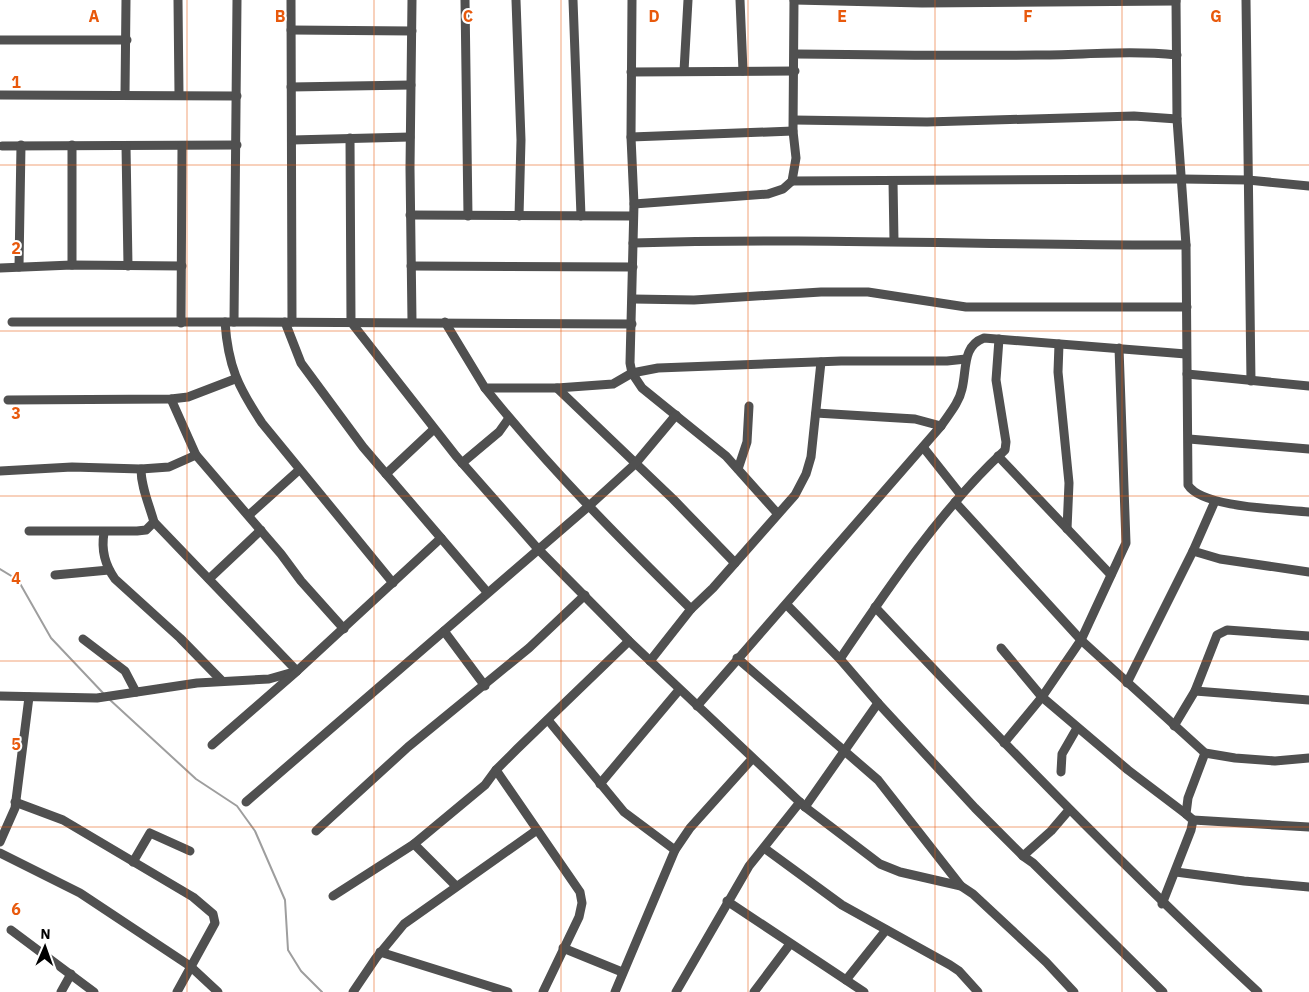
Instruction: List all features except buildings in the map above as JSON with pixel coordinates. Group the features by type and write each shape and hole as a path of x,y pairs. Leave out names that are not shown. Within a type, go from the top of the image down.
{"street":[{"path":"125,94 126,0"},
{"path":"178,0 179,95"},
{"path":"234,322 237,0"},
{"path":"291,0 292,140 288,322 301,363 386,474 487,592"},
{"path":"412,0 410,137 412,321"},
{"path":"465,0 468,216"},
{"path":"516,0 521,140 519,216"},
{"path":"573,0 580,216"},
{"path":"632,0 631,137 634,204 630,363 632,373 642,388 726,456 777,513"},
{"path":"684,72 688,0"},
{"path":"740,0 743,71"},
{"path":"634,204 768,194 783,189 792,181 796,158 793,131 795,71 794,0 922,3 1176,1 1177,119 1183,178 1186,246 1188,485 1191,491 1215,502 1309,512"},
{"path":"1246,0 1251,381"},
{"path":"291,30 412,31"},
{"path":"0,40 127,40"},
{"path":"795,54 1028,55 1128,51 1176,55"},
{"path":"632,72 795,71"},
{"path":"291,87 412,85"},
{"path":"0,95 125,94 236,96"},
{"path":"794,120 926,122 1134,116 1177,119"},
{"path":"631,137 793,131"},
{"path":"292,140 410,137"},
{"path":"350,138 351,322 434,429 538,549 679,690 802,804 880,864 900,872 961,886"},
{"path":"19,267 20,145"},
{"path":"72,145 72,265"},
{"path":"2,146 237,145"},
{"path":"126,146 128,266"},
{"path":"181,324 182,146"},
{"path":"792,181 1183,178 1248,180 1309,186"},
{"path":"893,181 894,241"},
{"path":"410,215 633,216"},
{"path":"633,243 740,240 894,241 1042,246 1186,246"},
{"path":"0,268 72,265 182,266"},
{"path":"411,266 633,267"},
{"path":"633,298 694,300 821,292 868,292 966,308 1187,307"},
{"path":"12,322 181,324 412,321 632,324"},
{"path":"224,322 227,347 235,379 262,424 393,583"},
{"path":"445,322 486,388 509,418 691,609"},
{"path":"697,706 941,426 955,406 962,388 966,359 970,348 976,341 984,338 1186,354"},
{"path":"840,659 875,607 958,499 1005,450 1006,442 996,380 999,340"},
{"path":"1059,344 1058,372 1069,483 1067,529"},
{"path":"1004,743 1042,697 1080,640 1126,543 1119,348"},
{"path":"486,388 557,388 614,384 632,373 658,368 966,359"},
{"path":"650,661 691,609 795,495 806,474 811,457 821,362"},
{"path":"1187,374 1309,386"},
{"path":"8,400 171,399 188,397 235,379"},
{"path":"557,388 734,563"},
{"path":"171,399 196,455 249,515 301,581 344,629"},
{"path":"738,469 747,442 750,406"},
{"path":"816,413 915,420 941,426"},
{"path":"246,802 590,505 635,464 676,415"},
{"path":"462,463 499,432 509,418"},
{"path":"386,474 434,429"},
{"path":"1189,439 1309,449"},
{"path":"922,446 958,499 1080,640 1205,753 1235,758 1275,761 1309,758"},
{"path":"0,471 72,467 141,469 169,467 196,455"},
{"path":"998,456 1111,576"},
{"path":"141,469 141,483 148,498 154,522 298,671"},
{"path":"249,515 299,470"},
{"path":"1127,682 1193,551 1215,502"},
{"path":"29,531 104,532 146,530 154,522"},
{"path":"209,579 261,530"},
{"path":"104,532 102,550 108,570 122,586 180,638 222,681"},
{"path":"212,745 298,671 441,538"},
{"path":"1193,551 1220,559 1309,572"},
{"path":"55,575 108,570"},
{"path":"316,831 408,747 485,686 585,596"},
{"path":"787,605 840,659 975,808 1163,992"},
{"path":"875,607 1004,743 1162,904 1258,992"},
{"path":"1174,726 1195,691 1217,635 1227,630 1309,636"},
{"path":"444,631 485,686"},
{"path":"83,639 125,670 136,692"},
{"path":"333,896 414,844 485,785 496,770 629,641"},
{"path":"1001,648 1042,697 1128,770 1190,817 1309,827"},
{"path":"738,658 878,780 961,886 973,894 1046,962 1074,992"},
{"path":"0,696 96,698 222,681 269,679 298,671"},
{"path":"600,784 679,690"},
{"path":"1195,691 1309,700"},
{"path":"0,842 15,802 29,697"},
{"path":"676,992 749,866 802,804 878,703"},
{"path":"548,720 629,817 675,850"},
{"path":"1061,772 1062,754 1078,728"},
{"path":"1162,904 1176,872 1190,817 1188,798 1205,753"},
{"path":"615,992 675,850 690,828 752,759"},
{"path":"496,770 580,892 582,903 579,917 543,992"},
{"path":"15,802 63,820 193,897 214,914 215,923 177,992"},
{"path":"1023,856 1069,810"},
{"path":"353,992 380,952 404,924 537,830"},
{"path":"133,862 150,833 190,851"},
{"path":"414,844 456,886"},
{"path":"764,848 842,905 959,971 978,992"},
{"path":"0,853 80,893 190,966 218,992"},
{"path":"1176,872 1309,887"},
{"path":"727,901 864,992"},
{"path":"11,930 94,992"},
{"path":"846,980 886,930"},
{"path":"754,992 790,944"},
{"path":"563,948 622,972"},
{"path":"380,952 508,992"},
{"path":"61,992 71,974"}],"waterway":[{"path":"0,569 18,580 51,638 104,694"},
{"path":"109,699 196,779 237,806 255,831 285,900 288,950 301,971 322,992"}]}
